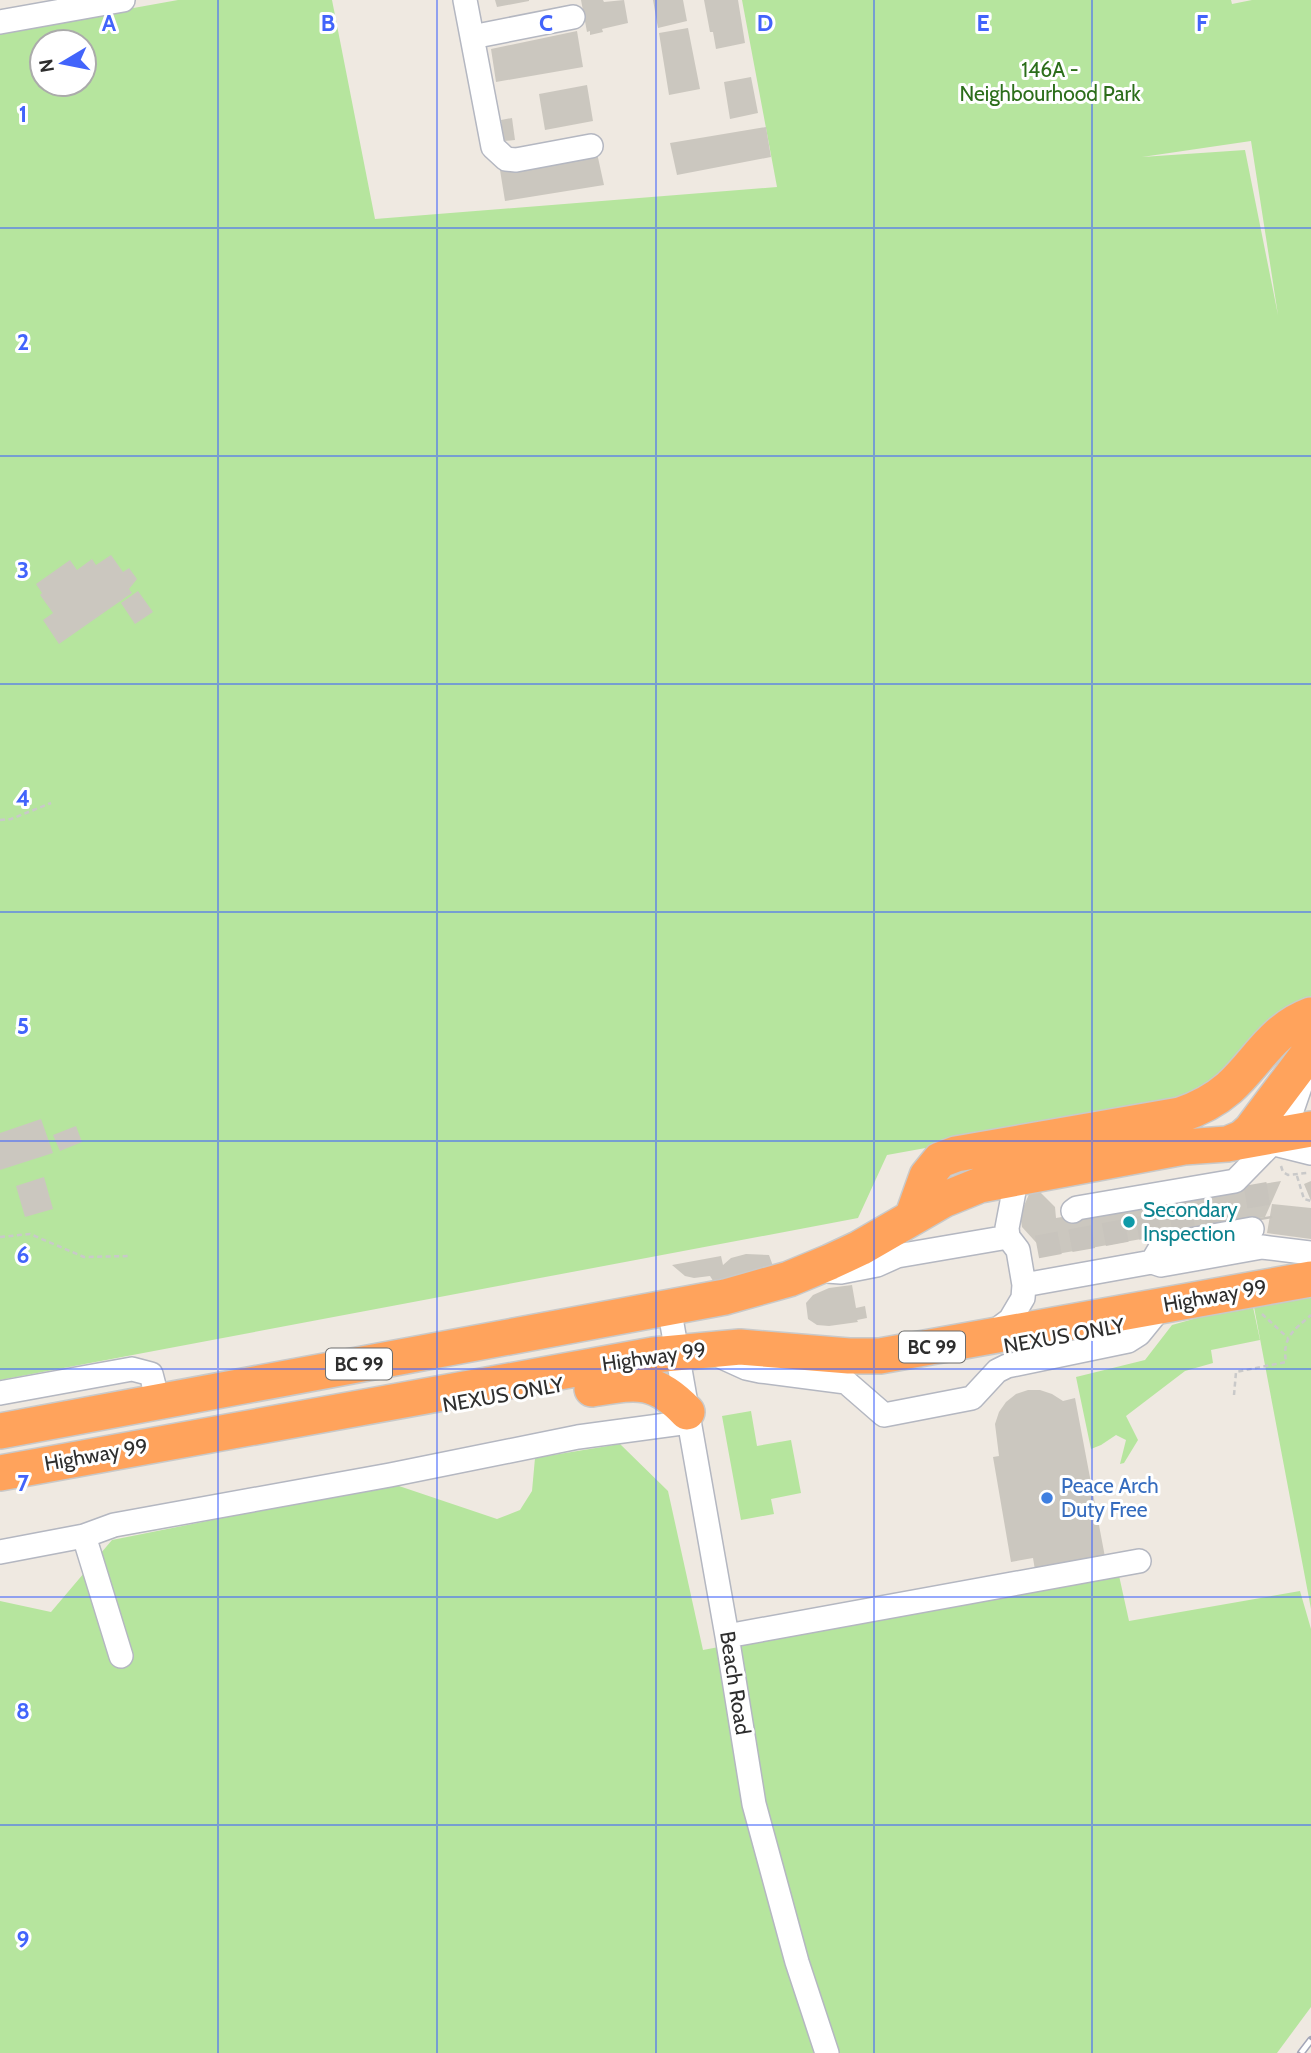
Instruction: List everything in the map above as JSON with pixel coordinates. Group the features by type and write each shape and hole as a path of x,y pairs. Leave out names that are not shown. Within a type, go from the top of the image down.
{"highway":[{"path":"912,1217 927,1177 940,1160 956,1154 1180,1115 1200,1108 1229,1087 1274,1037 1311,1015"},
{"name":"Highway 99","path":"0,1431 686,1304 758,1288 810,1271 860,1248 943,1200 973,1187 1184,1147 1283,1111"},
{"name":"Highway 99","path":"0,1473 351,1409 697,1356 758,1347 866,1357 984,1338 1167,1314 1311,1279"},
{"name":"BC 99","path":"1167,1314 1311,1291"},
{"path":"351,1409 525,1400 640,1383 663,1392 688,1417"}],"street":[{"path":"0,22 123,0"},
{"path":"465,0 493,147 506,159 516,160 591,146"},
{"path":"472,37 573,18"},
{"path":"1073,1211 1077,1208 1235,1181 1283,1111"},
{"name":"Highway 99","path":"1283,1111 1311,1153"},
{"path":"984,1338 1010,1320 1023,1298 1021,1245 1007,1228 1015,1186 1025,1176"},
{"path":"1152,1262 1162,1245 1257,1224 1264,1242 1270,1247"},
{"path":"810,1271 841,1272 877,1265 897,1256 1021,1245"},
{"path":"1024,1285 1152,1262 1161,1265 1270,1247 1311,1253"},
{"name":"Beach Road","path":"686,1304 697,1356 688,1417 754,1804 797,1962 827,2053"},
{"path":"697,1356 760,1371 846,1382 884,1415 972,1398 1001,1368 1118,1345 1134,1338 1167,1314"},
{"name":"NEXUS ONLY","path":"0,1488 455,1404 697,1356 845,1368 892,1367 1167,1314"},
{"name":"NEXUS ONLY","path":"952,1405 975,1407 1007,1378 1135,1351 1150,1339 1167,1314"},
{"path":"0,1393 132,1369 151,1374 158,1401"},
{"path":"0,1552 84,1536 114,1525 688,1417"},
{"path":"84,1536 121,1656"},
{"path":"727,1636 1139,1561"}],"path":[{"path":"0,820 11,819 51,803"},
{"path":"1311,1171 1297,1175 1304,1199 1311,1201"},
{"path":"0,1237 30,1234 84,1257 128,1256"},
{"path":"1259,1307 1264,1316 1288,1338"},
{"path":"1234,1395 1236,1372 1286,1362 1283,1348 1288,1338 1311,1315"}],"green space":[{"name":"146A - Neighbourhood Park","path":"178,0 332,0 375,219 777,187 742,0 1231,0 1232,4 1252,0 1311,0 1311,1004 1195,1099 887,1155 858,1218 0,1380 0,32","holes":["1251,141 1278,315 1245,150 1142,157"]},
{"path":"1311,1296 1311,1609 1254,1307"},
{"path":"1253,1307 1260,1340 1211,1350 1213,1363 1185,1371 1126,1416 1138,1440 1124,1463 1120,1464 1126,1440 1116,1435 1091,1449 1076,1377 1145,1360 1172,1325"},
{"path":"751,1411 757,1446 791,1440 801,1493 771,1499 774,1514 741,1520 722,1416"},
{"path":"620,1444 668,1491 703,1650 1118,1571 1129,1621 1300,1591 1311,1629 1311,2007 1277,2053 0,2053 0,1601 51,1612 112,1540 393,1484 497,1519 520,1510 532,1491 535,1458"}],"building":[{"path":"495,0 529,0 529,1 497,7"},
{"path":"581,0 624,0 628,23 602,29 603,32 590,35 590,31 587,32"},
{"path":"653,0 683,0 687,21 658,28"},
{"path":"704,0 738,0 745,43 716,49"},
{"path":"688,28 700,89 669,95 659,33"},
{"path":"577,31 583,67 496,82 491,49"},
{"path":"751,77 758,113 730,119 724,82"},
{"path":"587,85 593,121 545,130 539,94"},
{"path":"512,118 515,140 504,141 501,120"},
{"path":"766,127 771,157 677,175 670,143"},
{"path":"597,153 604,185 505,201 500,170"},
{"path":"111,555 123,572 129,568 137,579 129,589 132,593 59,644 43,620 53,613 40,595 42,593 36,584 70,560 77,570 92,559 96,565"},
{"path":"138,591 153,612 135,624 121,603"},
{"path":"41,1119 53,1153 0,1170 0,1133"},
{"path":"76,1126 82,1142 60,1151 53,1135"},
{"path":"44,1177 53,1209 25,1217 16,1186"},
{"name":"Secondary Inspection","path":"1281,1181 1265,1217 1040,1257 1043,1250 1022,1227 1020,1215 1033,1185 1055,1207 1056,1218"},
{"path":"1311,1181 1311,1201 1304,1184"},
{"path":"1272,1204 1311,1208 1311,1239 1267,1233"},
{"path":"746,1254 769,1255 773,1266 715,1284 710,1276 685,1276 672,1265 721,1256 723,1265 731,1258"},
{"path":"852,1285 856,1308 865,1306 867,1318 829,1326 817,1325 808,1319 806,1303 813,1295 829,1288"},
{"name":"Peace Arch Duty Free","path":"1040,1390 1063,1401 1075,1398 1105,1557 1035,1570 1033,1558 1011,1562 993,1457 999,1456 995,1424 1006,1402 1016,1394"}],"tunnel":[{"path":"1255,1184 1261,1220"},
{"path":"1037,1247 1220,1213"}],"railway":[{"path":"1301,2053 1311,2040"}],"place":[{"name":"Secondary Inspection","path":"1129,1222"},
{"name":"Peace Arch Duty Free","path":"1047,1498"}]}
